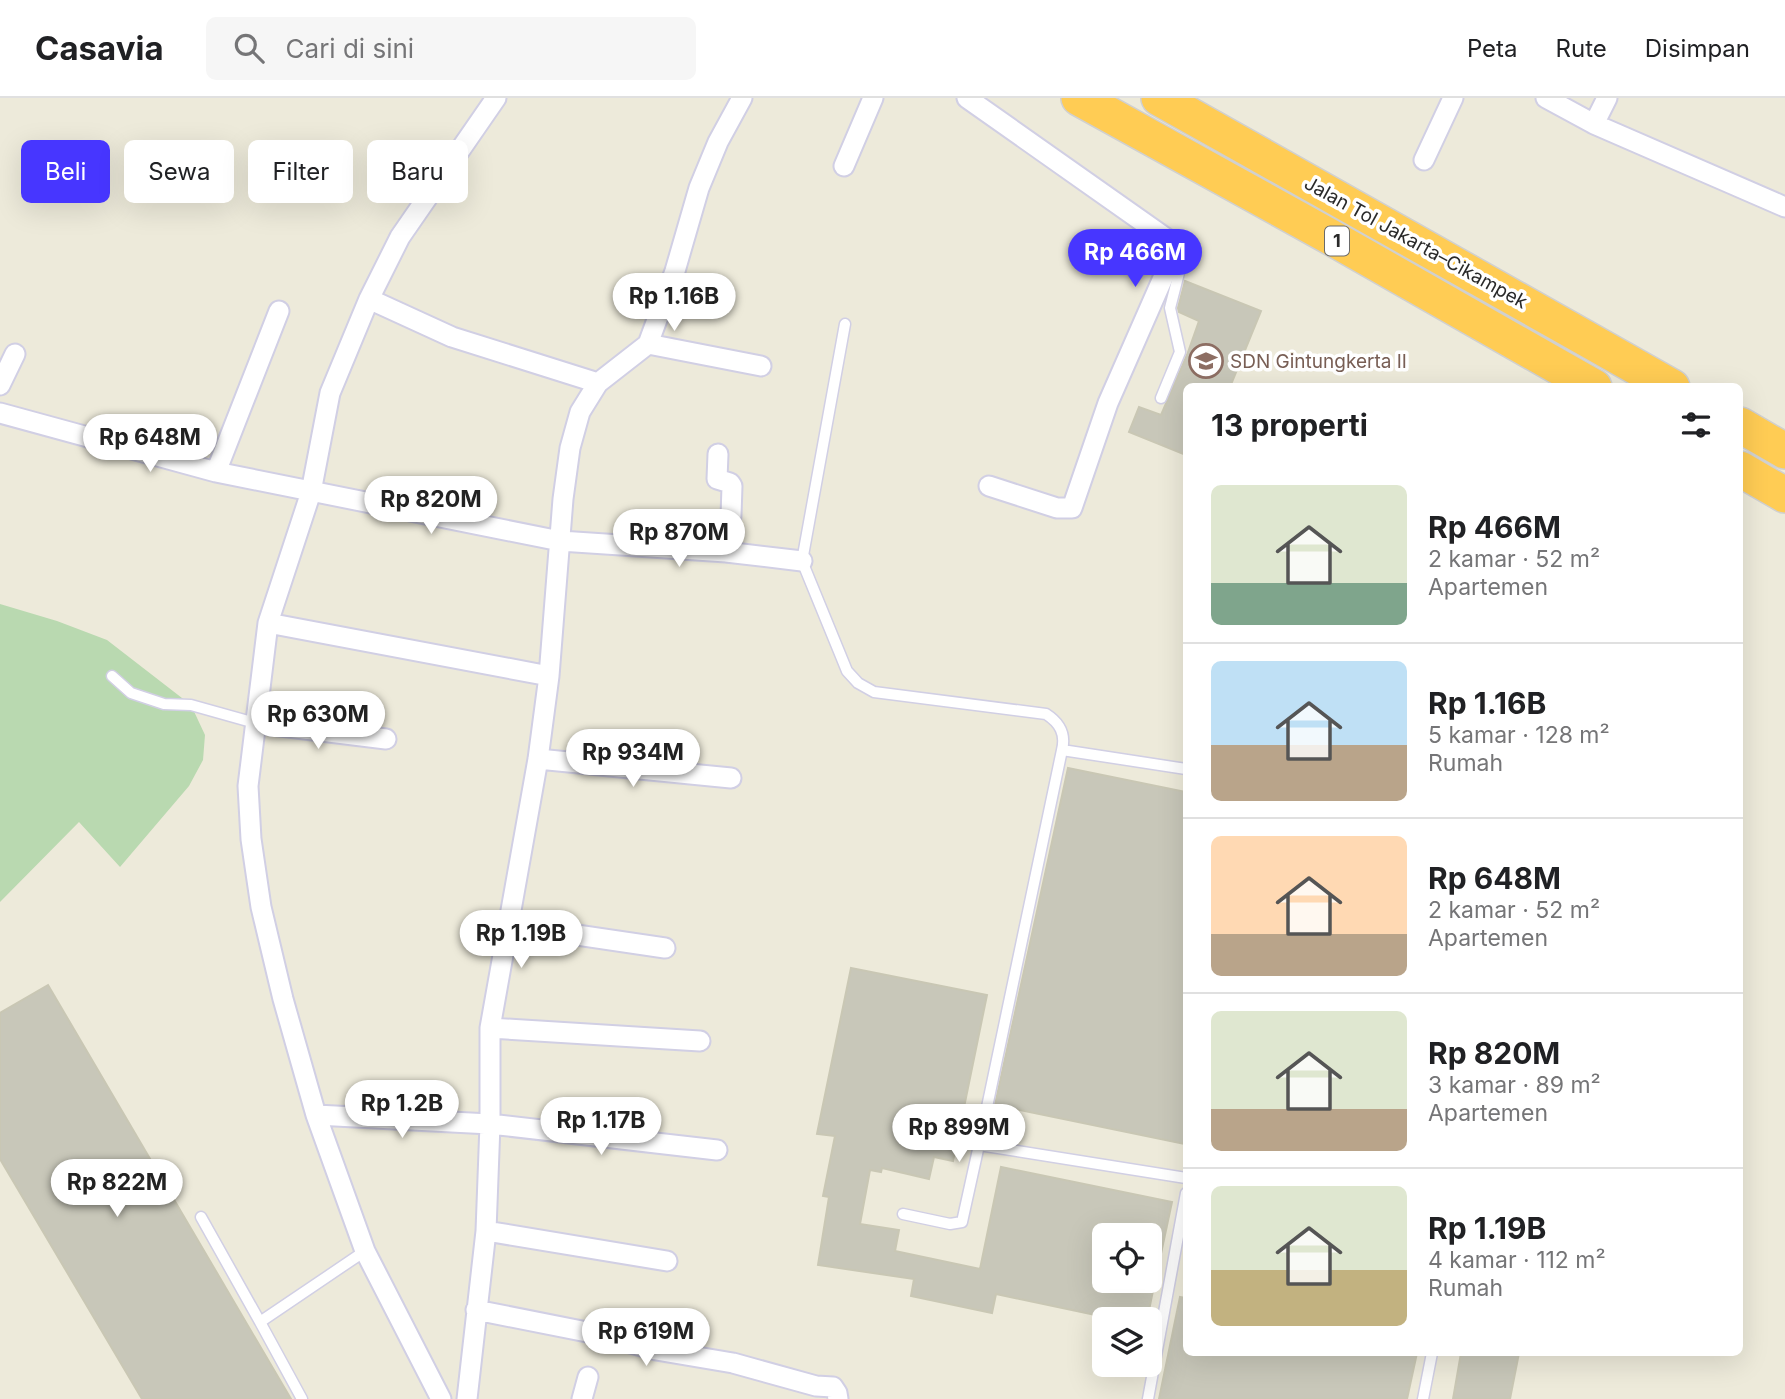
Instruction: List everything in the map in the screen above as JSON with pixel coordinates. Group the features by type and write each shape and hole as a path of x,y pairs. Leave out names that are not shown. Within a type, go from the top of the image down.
{"highway":[{"name":"Jalan Tol Jakarta–Cikampek","path":"1079,98 1587,383"},
{"name":"Jalan Tol Jakarta–Cikampek","path":"1159,98 1665,383"},
{"path":"1743,427 1785,451"},
{"path":"1743,471 1785,495"}],"street":[{"path":"441,1399 365,1251 316,1115 283,999 261,907 251,839 248,786 268,623 311,492 330,393 369,299 400,237 496,98"},
{"path":"467,1399 486,1231 491,1124 491,1028 550,676 570,448 580,412 598,383 648,344 675,271 699,188 718,142 742,98"},
{"path":"844,166 873,98"},
{"path":"967,98 1177,246 1108,403 1072,508 1057,508 989,486"},
{"path":"1424,160 1453,98"},
{"path":"1546,98 1594,124 1785,207"},
{"path":"1594,124 1607,98"},
{"path":"369,299 452,337 598,383"},
{"path":"216,472 279,311"},
{"path":"648,344 761,366"},
{"path":"0,385 15,354"},
{"path":"0,413 216,472 560,541 726,552 802,561"},
{"path":"719,454 717,479 732,486 726,552"},
{"path":"268,623 550,676"},
{"path":"255,723 386,739"},
{"path":"538,759 731,779"},
{"path":"509,925 665,948"},
{"path":"491,1028 700,1041"},
{"path":"316,1115 491,1124 717,1150"},
{"path":"486,1231 667,1261"},
{"path":"476,1310 597,1334 656,1350 733,1363 816,1386 833,1387 838,1399"},
{"path":"582,1399 588,1377"}],"lane":[{"path":"1161,398 1180,352 1170,308 1180,269 1177,246"},
{"path":"845,324 802,561 847,671 858,683 874,692 1046,714 1055,720 1064,740 962,1222 950,1224 903,1214"},
{"path":"112,676 131,694 164,704 191,705 255,723"},
{"path":"1062,750 1183,769"},
{"path":"979,1145 1183,1178"},
{"path":"1148,1399 1183,1209"},
{"path":"201,1217 302,1399"},
{"path":"260,1322 365,1251"},
{"path":"1423,1399 1432,1356"}],"green space":[{"path":"0,604 107,640 191,705 205,735 203,760 189,786 120,867 79,822 0,902"}],"building":[{"name":"SDN Gintungkerta II","path":"1185,281 1261,311 1232,383 1183,383 1183,454 1129,432 1139,407 1161,415 1187,355 1199,321 1179,312"},
{"path":"1068,768 1183,791 1183,1144 995,1105"},
{"path":"851,968 987,995 953,1161 934,1157 929,1179 882,1168 881,1172 870,1170 860,1224 899,1230 895,1251 980,1269 1001,1167 1172,1202 1162,1249 1162,1223 1092,1223 1092,1293 1153,1293 1150,1307 1092,1307 1092,1314 996,1294 992,1313 911,1296 914,1279 818,1265 829,1197 823,1196 835,1136 817,1134"},
{"path":"48,985 291,1399 142,1399 0,1159 0,1013"},
{"path":"1180,1297 1183,1298 1183,1356 1416,1356 1407,1399 1159,1399"},
{"path":"1460,1356 1518,1356 1510,1399 1453,1399"}],"place":[{"name":"SDN Gintungkerta II","path":"1206,361"}]}
